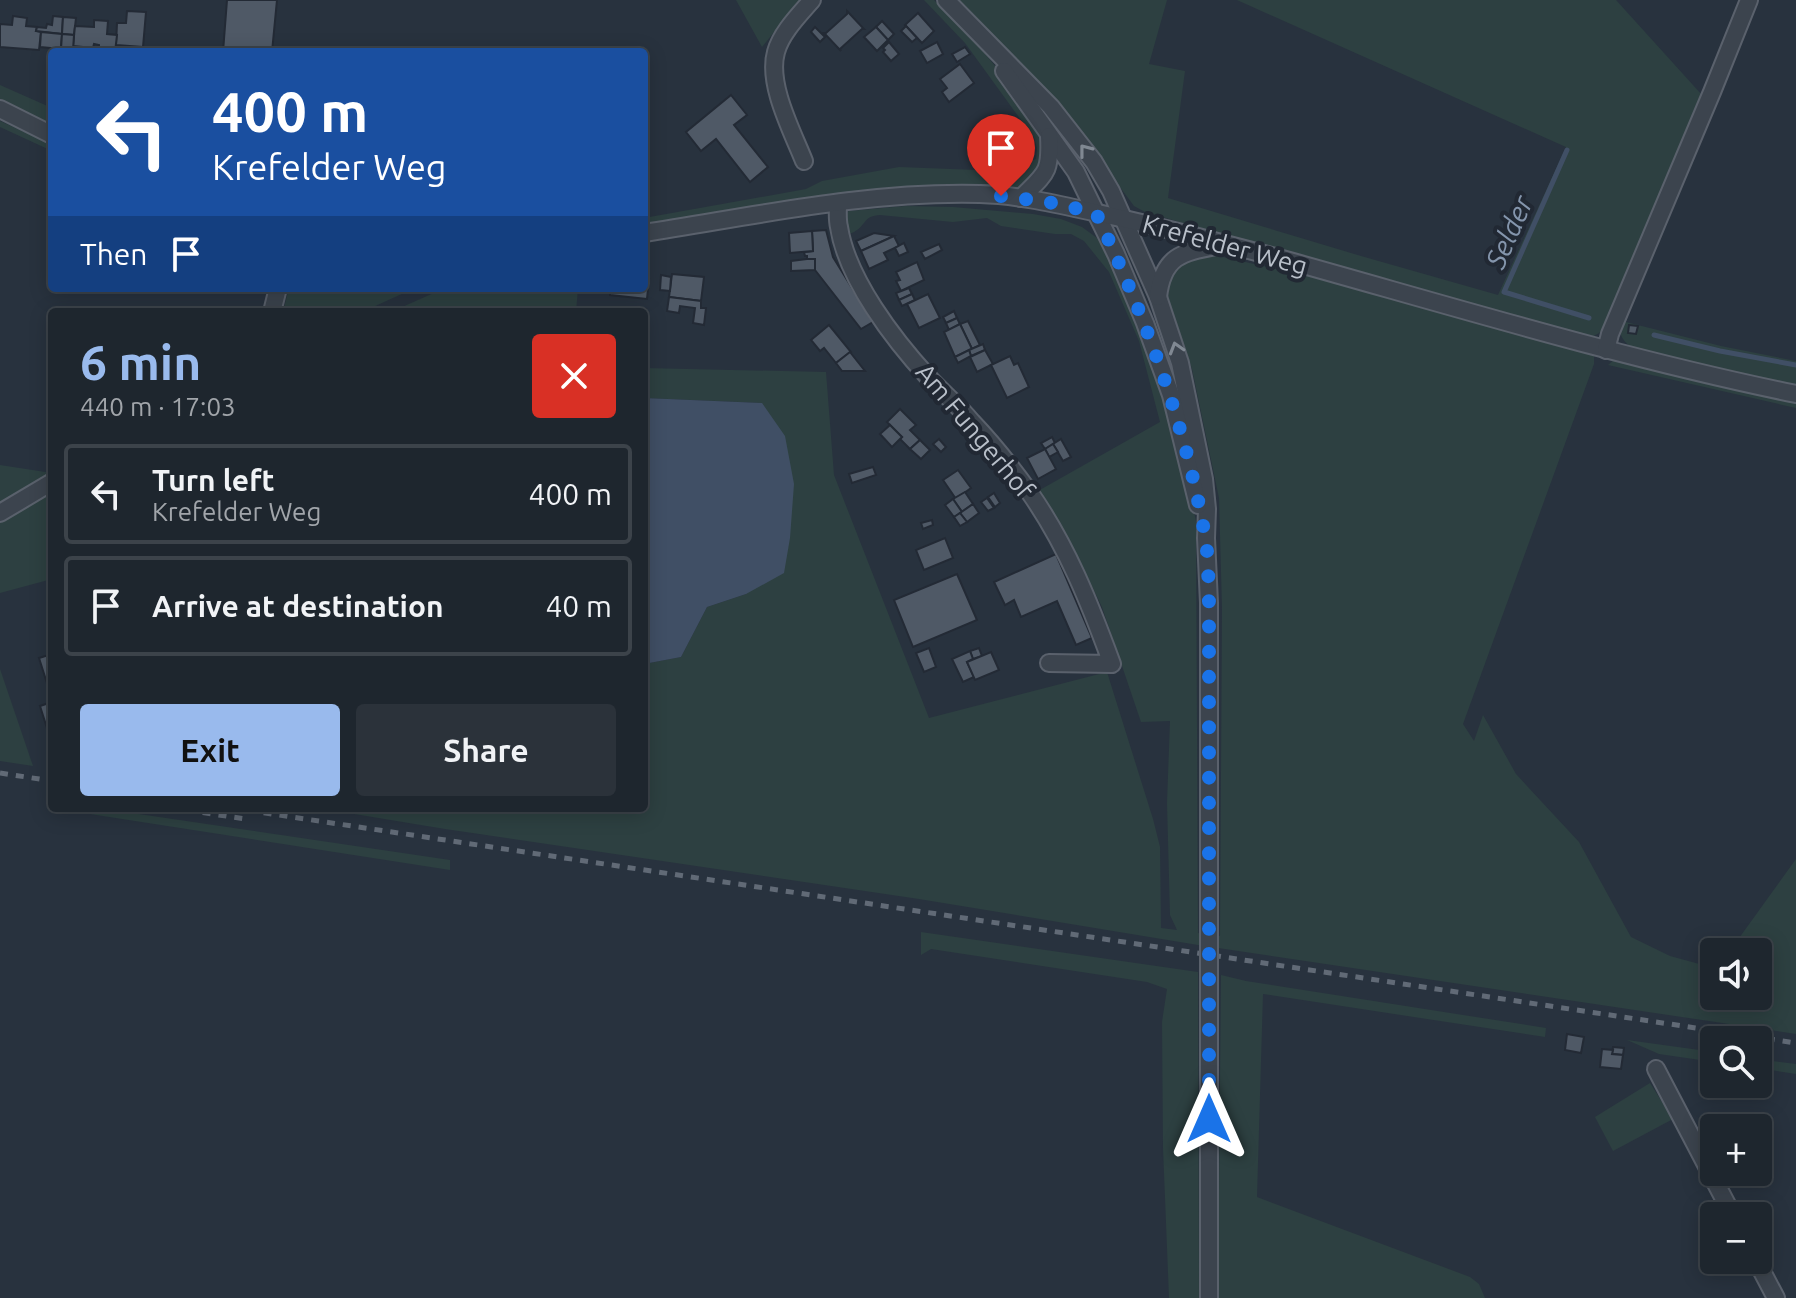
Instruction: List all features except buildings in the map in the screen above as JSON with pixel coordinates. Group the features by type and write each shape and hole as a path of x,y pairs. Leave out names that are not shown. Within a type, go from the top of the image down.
{"street":[{"path":"804,161 774,74 776,51 789,28 812,0"},
{"path":"1606,350 1749,0"},
{"path":"952,6 1021,94 1076,172 1096,213 1145,323 1171,395 1206,538"},
{"path":"952,6 1051,107 1094,162 1111,191 1158,297 1180,363 1192,414 1207,509 1209,603 1209,1298"},
{"path":"0,109 48,133"},
{"path":"1021,198 1046,174 1050,155 1049,134"},
{"name":"Krefelder Weg","path":"648,232 905,195 982,194 1021,198 1122,218 1227,244 1606,350 1715,378 1796,394"},
{"name":"Am Fungerhof","path":"838,203 838,225 843,244 878,314 929,377 1005,460 1031,495 1076,573 1112,664 1049,663"},
{"path":"1158,297 1163,273 1177,257 1227,244"},
{"path":"0,513 48,484"},
{"path":"1656,1069 1726,1202"},
{"path":"1763,1274 1776,1298"}],"shaded area":[{"path":"736,0 800,0 762,47"},
{"path":"924,0 934,0 973,39 1045,136 1048,162 1022,187 915,188 648,225 648,217 806,189 822,181 899,167 1003,171 1036,159 1034,138 965,43"},
{"path":"956,0 1167,0 1149,64 1185,71 1168,198 1498,295 1566,147 1237,0 1616,0 1702,95 1604,330 1592,337 1145,212 1134,206 1065,113"},
{"path":"0,85 48,106 48,124 0,102"},
{"path":"0,121 48,142 48,149 0,127"},
{"path":"906,206 953,207 1061,219 1082,227 1097,238 1115,268 1158,370 1196,521 1198,933 1220,936 1222,608 1219,498 1192,369 1168,296 1170,280 1184,260 1214,255 1308,276 1594,355 1594,364 1463,724 1474,741 1483,715 1516,774 1579,842 1631,937 1670,956 1700,964 1700,1010 1772,1010 1772,938 1739,938 1796,859 1796,1034 1772,1030 1772,1026 1742,1026 1198,945 919,899 342,812 648,812 648,663 681,657 707,607 746,594 762,403 648,398 648,368 826,372 834,475 929,718 1107,672 1160,847 1161,928 1177,930 1170,915 1167,803 1170,721 1141,722 1102,607 1080,562 1038,491 1160,422 1139,341 1109,272 1084,241 1071,234 1001,226 987,218 953,222 880,215 868,218 857,230 846,235 844,216 849,211"},
{"path":"288,292 406,292 371,308 284,308"},
{"path":"436,292 578,292 576,308 400,308"},
{"path":"1618,320 1796,361 1796,386 1635,349 1622,337"},
{"path":"1614,360 1796,402 1796,408 1608,365"},
{"path":"0,465 48,472 48,478 0,505"},
{"path":"48,490 48,580 0,593 0,520"},
{"path":"0,669 33,766 0,761"},
{"path":"77,812 125,812 450,860 450,870"},
{"path":"921,932 1198,972 1199,1298 1169,1298 1162,1022 1167,989 1147,982 931,949 921,955"},
{"path":"1221,975 1546,1028 1545,1037 1263,994 1257,1197 1470,1277 1479,1284 1485,1298 1218,1298"},
{"path":"1627,1040 1700,1050 1700,1060 1659,1054"},
{"path":"1772,1061 1796,1064 1796,1074 1772,1070"},
{"path":"1650,1083 1673,1119 1613,1151 1595,1117"}],"water":[{"path":"648,398 762,403 785,436 794,484 784,573 746,594 707,607 681,657 648,663"}],"waterway":[{"name":"Selder","path":"1567,150 1504,292 1589,318"},
{"name":"Selder","path":"1654,335 1796,365"}],"railway":[{"path":"0,773 48,780"},
{"path":"198,812 246,819"},
{"path":"259,812 1796,1043"}],"route":[{"path":"1001,196 1096,213 1145,323 1171,395 1206,538 1209,603 1209,1119"}]}
